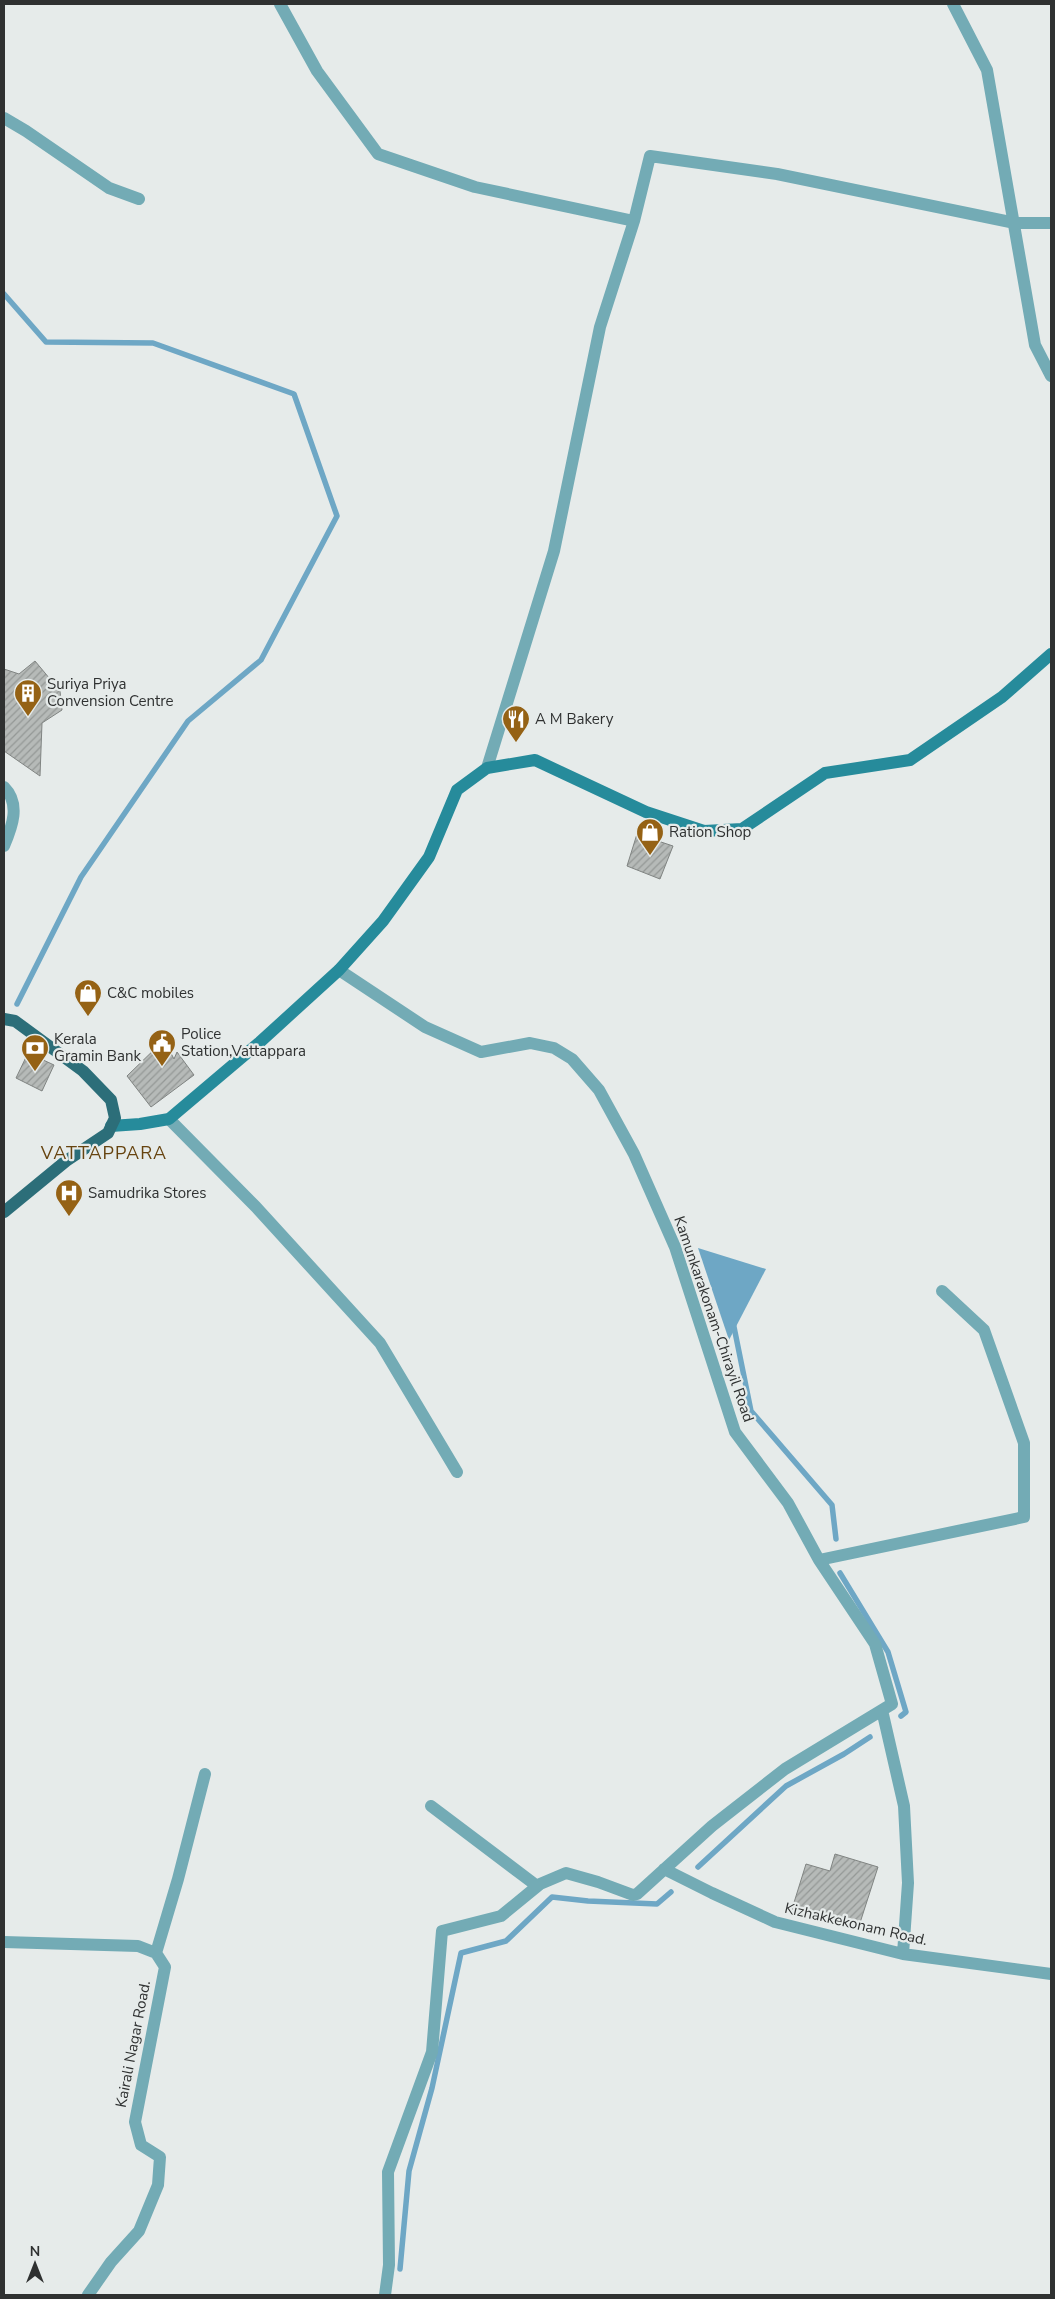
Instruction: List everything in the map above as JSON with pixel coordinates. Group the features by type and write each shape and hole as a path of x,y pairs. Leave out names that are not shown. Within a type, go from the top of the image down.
{"main road":[{"path":"111,1126 140,1124 169,1118 260,1042 339,970 383,921 429,857 457,790 487,768 535,760 646,812 663,818 704,831 742,829 825,773 910,760 1002,697 1051,654"},
{"path":"4,1019 15,1021 83,1071 111,1100 115,1118 108,1133 66,1161 4,1212"}],"street":[{"path":"280,4 317,71 378,154 475,186 634,221"},
{"path":"953,4 986,70 1035,345 1051,376"},
{"path":"4,118 26,130 109,188 139,199"},
{"path":"487,768 554,551 600,327 634,221 650,156 777,174 1014,223 1051,223"},
{"path":"4,787 14,803 12,826 4,846"},
{"name":"Kamunkarakonam-Chirayil Road","path":"339,970 426,1027 481,1052 530,1043 554,1048 572,1059 599,1090 634,1154 675,1247 735,1432 788,1504 819,1560 875,1644 892,1704 882,1710"},
{"path":"169,1118 256,1207 380,1343 457,1472"},
{"path":"819,1560 1024,1517 1024,1443 984,1330 942,1291"},
{"path":"385,2295 389,2265 388,2172 432,2052 442,1931 501,1916 546,1880 566,1873 633,1895 637,1894 712,1826 785,1769 882,1710 904,1806 908,1883 903,1954"},
{"path":"4,1942 115,1944 138,1946 156,1953 178,1879 205,1774"},
{"path":"431,1806 537,1886"},
{"name":"Kizhakkekonam Road.","path":"664,1869 775,1922 903,1954 1051,1974"},
{"name":"Kairali Nagar Road.","path":"88,2295 111,2262 139,2231 158,2185 160,2157 141,2146 135,2122 146,2054 165,1967 156,1953"}],"water":[{"path":"698,1248 766,1269 729,1340"}],"building":[{"name":"Suriya Priya Convension Centre","path":"35,661 60,691 62,710 42,723 40,776 4,751 4,669 19,674"},
{"name":"Ration Shop","path":"637,834 673,846 660,879 627,866"},
{"name":"Police Station,Vattappara","path":"164,1040 174,1059 177,1052 194,1075 151,1107 127,1076"},
{"name":"Kerala Gramin Bank","path":"28,1053 54,1065 42,1091 16,1078"},
{"path":"835,1854 878,1867 858,1929 792,1909 806,1864 830,1871"}],"waterway":[{"path":"4,294 46,342 153,343 294,394 337,516 261,660 188,721 81,877 17,1004"},
{"path":"733,1322 751,1411 832,1505 836,1539"},
{"path":"840,1573 888,1652 906,1712 901,1716"},
{"path":"698,1867 786,1786 844,1754 870,1737"},
{"path":"400,2269 409,2171 432,2088 461,1953 506,1941 552,1897 588,1901 657,1904 671,1892"}],"place":[{"name":"Suriya Priya Convension Centre","path":"28,717"},
{"name":"A M Bakery","path":"516,743"},
{"name":"Ration Shop","path":"650,856"},
{"name":"C&C mobiles","path":"88,1017"},
{"name":"Police Station,Vattappara","path":"162,1067"},
{"name":"Kerala Gramin Bank","path":"35,1072"},
{"name":"Samudrika Stores","path":"69,1217"}],"district":[{"name":"VATTAPPARA","path":"104,1153"}]}
